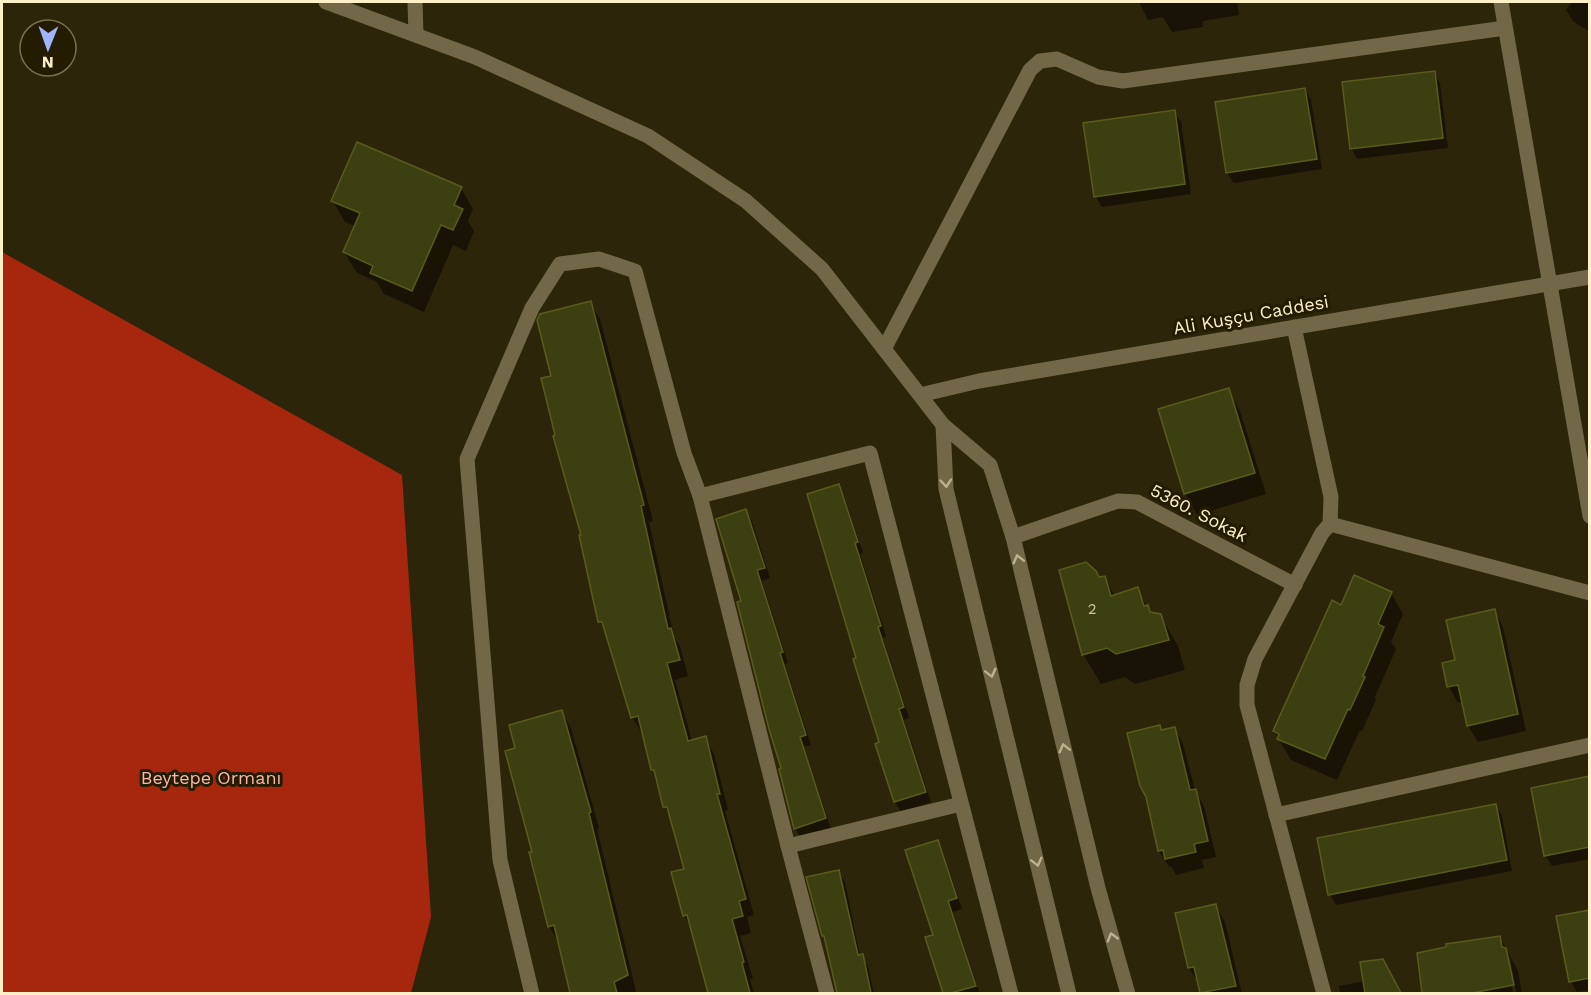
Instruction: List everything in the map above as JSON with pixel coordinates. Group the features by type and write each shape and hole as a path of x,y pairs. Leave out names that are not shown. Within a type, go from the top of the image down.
{"street":[{"path":"326,2 475,57 648,136 746,201 822,269 943,424 990,465 1013,537 1098,888 1128,993"},
{"path":"415,2 416,35"},
{"path":"1502,2 1590,516"},
{"path":"884,349 1030,70 1040,61 1057,59 1098,77 1123,81 1505,28"},
{"path":"532,993 500,860 466,459 532,308 560,264 599,259 635,271 684,453 700,496 827,993"},
{"name":"Ali Kuşçu Caddesi","path":"920,395 979,381 1590,277"},
{"path":"1294,327 1331,497 1330,524 1322,533 1255,659 1247,685 1246,705 1324,993"},
{"path":"943,424 946,489 1069,993"},
{"path":"700,496 870,453 1011,993"},
{"name":"5360. Sokak","path":"1013,537 1118,501 1137,502 1295,585"},
{"path":"1330,524 1590,593"},
{"path":"1276,815 1590,745"},
{"path":"788,846 962,804"}],"green space":[{"name":"Beytepe Ormanı","path":"2,252 402,475 431,917 411,993 2,993"}],"building":[{"path":"1435,71 1443,138 1350,149 1342,82"},
{"path":"1305,88 1317,159 1226,173 1215,102"},
{"path":"1175,110 1185,184 1094,197 1083,123"},
{"path":"357,142 462,187 454,205 463,209 453,230 441,225 412,291 370,273 373,266 343,252 360,213 331,201"},
{"path":"591,301 644,505 641,506 668,629 671,628 680,660 667,663 688,741 706,736 720,794 717,794 746,899 739,901 743,916 732,919 750,993 708,993 687,915 683,916 671,872 684,869 667,807 663,807 654,770 651,770 638,716 631,718 602,622 598,622 579,535 581,535 553,436 555,435 541,378 551,376 537,320 540,314"},
{"path":"1229,388 1255,473 1184,494 1158,409"},
{"path":"839,484 881,626 878,627 904,707 899,709 926,792 894,802 875,744 879,742 853,659 856,658 807,494"},
{"path":"746,509 765,568 757,570 806,735 800,737 826,818 794,829 779,769 781,768 737,602 741,601 716,519"},
{"path":"1086,562 1099,577 1105,576 1111,596 1138,587 1144,606 1148,605 1150,612 1161,614 1169,640 1116,654 1107,648 1082,655 1059,570"},
{"path":"1354,575 1392,592 1378,624 1384,627 1363,676 1365,677 1325,759 1277,739 1279,734 1273,731 1332,600 1341,605"},
{"path":"1495,609 1518,714 1467,726 1458,685 1447,687 1442,663 1455,660 1446,620"},
{"path":"562,710 591,812 589,813 628,975 614,982 617,993 570,993 554,925 548,927 529,852 532,852 505,751 515,748 509,725"},
{"path":"1160,725 1161,730 1175,727 1190,790 1196,789 1208,841 1194,844 1196,852 1165,859 1163,850 1158,851 1146,797 1140,786 1127,733"},
{"path":"1590,776 1590,847 1544,856 1531,788"},
{"path":"1496,804 1507,860 1328,895 1317,838"},
{"path":"938,840 957,898 948,901 976,986 951,993 943,993 925,937 933,935 905,850"},
{"path":"839,870 858,955 863,954 871,993 837,993 824,936 822,936 806,877"},
{"path":"1216,904 1236,986 1200,993 1194,967 1188,968 1175,913"},
{"path":"1590,910 1590,978 1569,982 1556,916"},
{"path":"1500,936 1502,947 1506,948 1514,985 1472,993 1422,993 1417,953 1446,947 1446,944"},
{"path":"1383,959 1401,993 1365,993 1360,962"}]}
